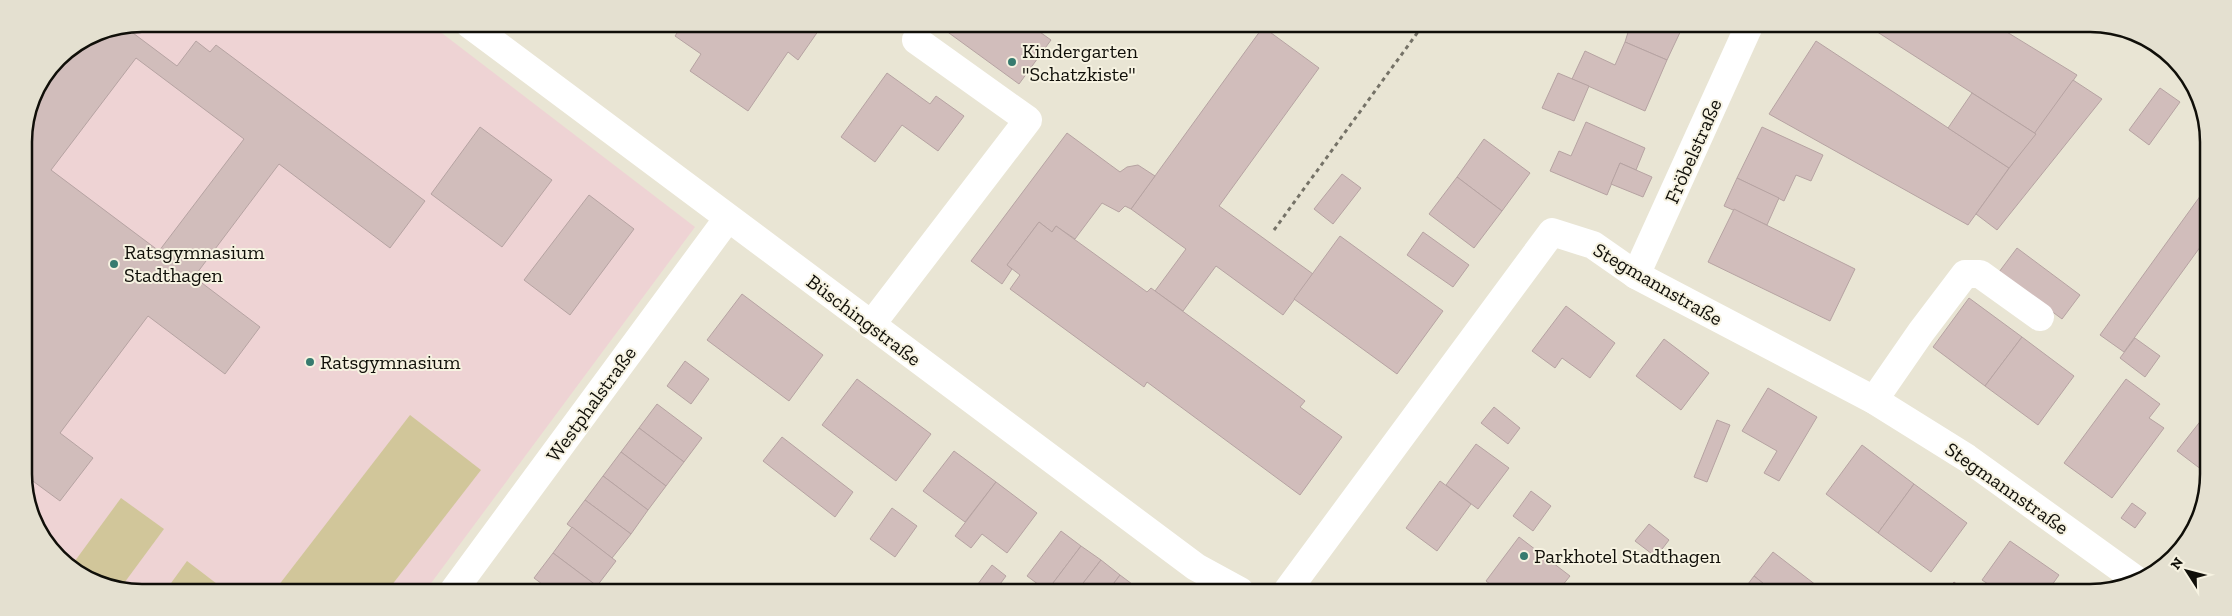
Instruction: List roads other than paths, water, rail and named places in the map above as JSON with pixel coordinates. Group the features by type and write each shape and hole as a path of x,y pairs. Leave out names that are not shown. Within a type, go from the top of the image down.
{"street":[{"name":"Fröbelstraße","path":"1636,275 1746,32"},
{"name":"Büschingstraße","path":"499,33 728,218 1196,567 1226,583"},
{"path":"871,326 1028,120 916,40"},
{"name":"Westphalstraße","path":"459,584 728,218"},
{"name":"Stegmannstraße","path":"1293,583 1552,232 1593,245 1636,275 1874,400 1967,458 2130,575"},
{"path":"1874,400 1921,332 1965,274 1980,274 2040,317"}],"place":[{"name":"Kindergarten \"Schatzkiste\"","path":"1012,62"},
{"name":"Ratsgymnasium Stadthagen","path":"114,264"},
{"name":"Ratsgymnasium","path":"310,362"},
{"name":"Parkhotel Stadthagen","path":"1524,556"}]}
